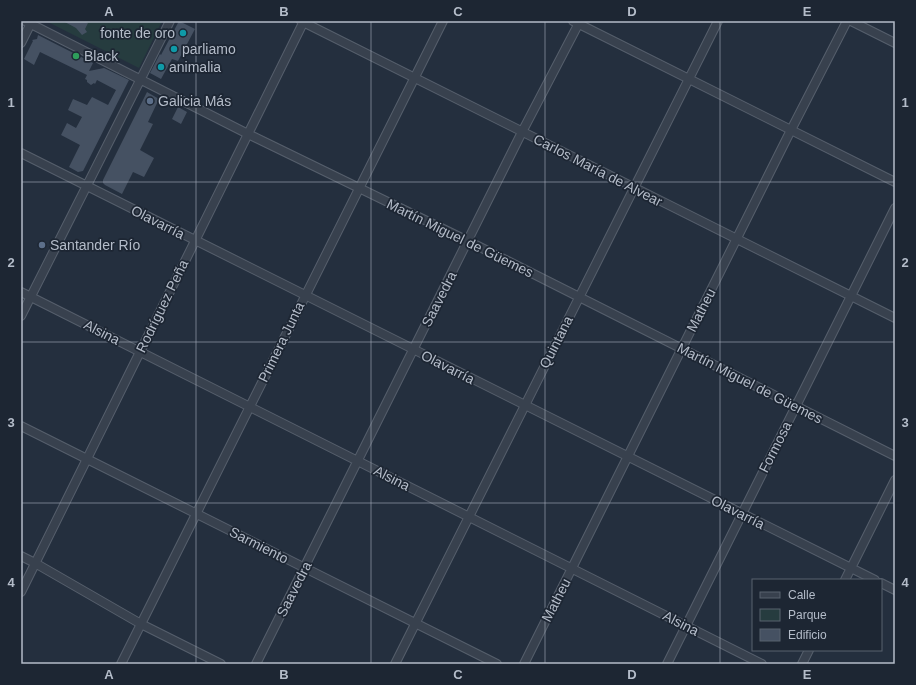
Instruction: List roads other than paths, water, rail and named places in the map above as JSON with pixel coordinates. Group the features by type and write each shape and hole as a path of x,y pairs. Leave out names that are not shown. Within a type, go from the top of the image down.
{"street":[{"path":"21,316 170,21"},
{"name":"Carlos María de Alvear","path":"302,21 895,318"},
{"name":"Rodríguez Peña","path":"21,592 248,134 302,21"},
{"name":"Primera Junta","path":"122,664 140,624 442,21"},
{"name":"Quintana","path":"395,664 718,21"},
{"name":"Matheu","path":"524,664 736,239 847,21"},
{"path":"852,21 895,43"},
{"path":"21,43 29,22"},
{"name":"Martín Miguel de Güemes","path":"29,22 248,134 468,241 895,456"},
{"path":"577,22 895,182"},
{"name":"Saavedra","path":"256,664 577,22"},
{"name":"Olavarría","path":"21,153 873,579"},
{"name":"Formosa","path":"667,664 895,208"},
{"name":"Alsina","path":"21,292 762,664"},
{"name":"Sarmiento","path":"21,426 497,664"},
{"path":"846,579 895,480"},
{"path":"21,556 140,624 221,664"},
{"path":"882,584 895,590"},
{"path":"802,664 808,651"}],"place":[{"name":"fonte de oro","path":"183,33"},
{"name":"parliamo","path":"174,49"},
{"name":"Black","path":"76,56"},
{"name":"animalia","path":"161,67"},
{"name":"Galicia Más","path":"150,101"},
{"name":"Santander Río","path":"42,245"}]}
